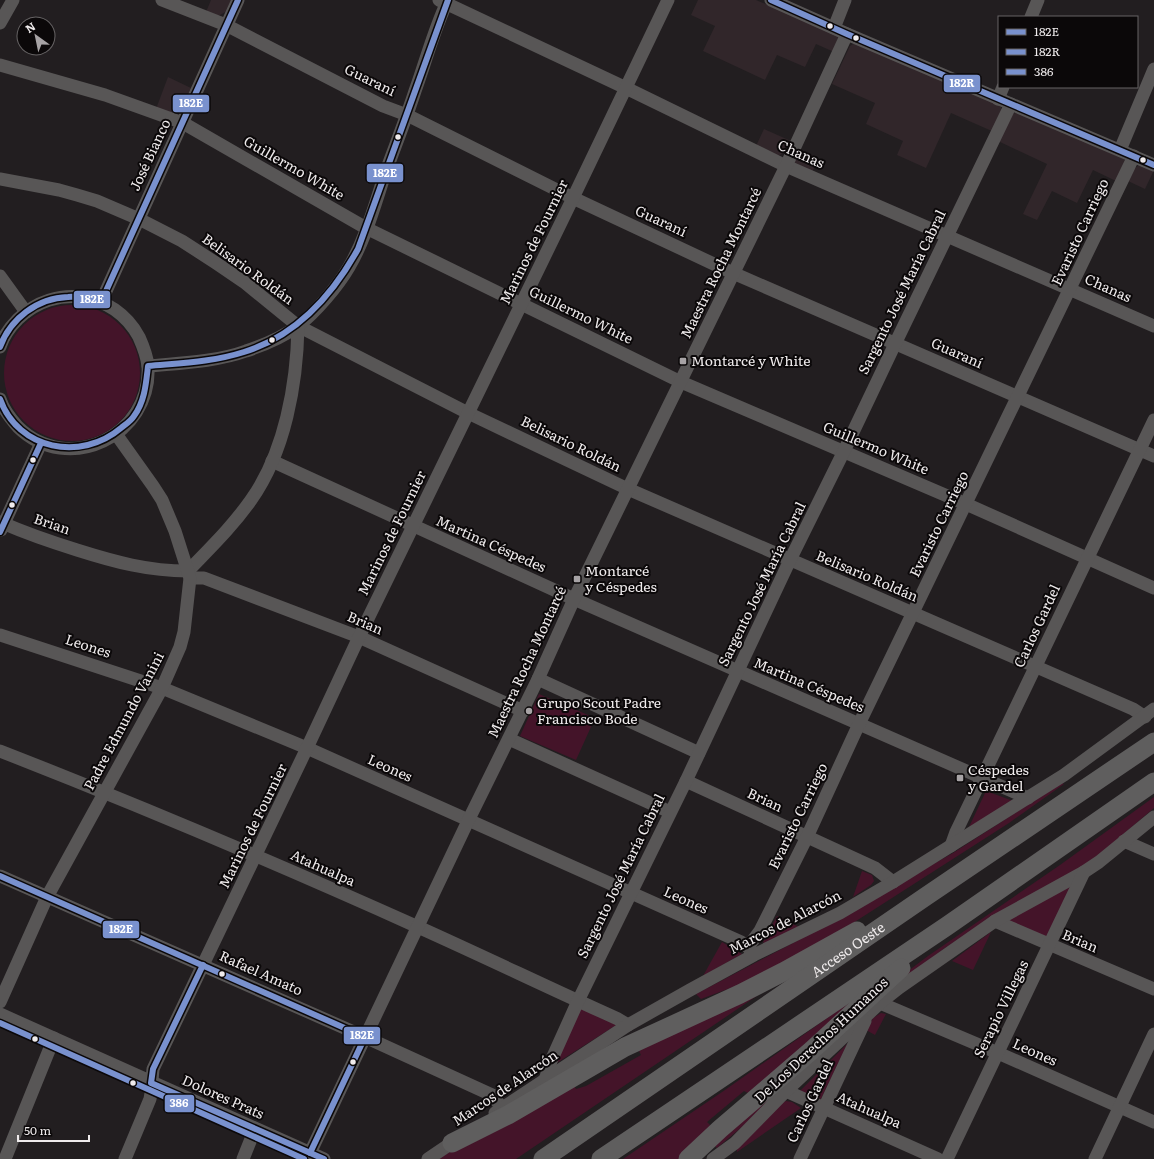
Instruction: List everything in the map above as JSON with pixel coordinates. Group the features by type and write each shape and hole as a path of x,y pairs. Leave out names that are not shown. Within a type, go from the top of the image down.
{"highway":[{"name":"Acceso Oeste","path":"543,1159 1154,742"},
{"path":"601,1159 947,926 1154,782"},
{"path":"452,1143 508,1115 625,1047 783,972 849,935 925,897"},
{"path":"688,1159 720,1129 812,1050 947,926"}],"street":[{"path":"0,23 13,0"},
{"name":"Guaraní","path":"162,0 226,25 383,106 407,115 573,198 733,273 1154,456"},
{"name":"José Bianco","path":"101,302 238,0"},
{"name":"Marinos de Fournier","path":"125,1159 150,1098 153,1069 308,748 359,636 414,527 668,0"},
{"path":"771,0 847,34 1001,93 1011,104 1154,165"},
{"path":"834,28 845,0"},
{"path":"1031,16 1038,0"},
{"path":"148,366 178,364 217,358 245,352 273,340 298,326 338,284 350,266 366,228 407,115 444,1"},
{"name":"Chanas","path":"444,1 786,166 1154,326"},
{"name":"Maestra Rocha Montarcé","path":"310,1153 468,821 523,711 574,599 786,166 847,34"},
{"name":"Guillermo White","path":"0,65 106,95 183,123 366,228 681,382 966,504 1154,588"},
{"path":"1120,150 1154,69"},
{"name":"Sargento José María Cabral","path":"545,1080 551,1061 578,1001 630,892 686,781 790,560 1011,104"},
{"name":"Evaristo Carriego","path":"751,951 1134,156"},
{"name":"Belisario Roldán","path":"0,179 59,190 77,195 97,201 139,219 182,241 216,263 244,282 298,326 468,413 628,489 1133,709 1149,713"},
{"path":"0,276 26,312"},
{"path":"0,347 11,326 26,312 43,302 62,297 82,297 101,302 119,312 133,327 143,346 148,366 146,392 134,416 116,434 93,446 68,449 41,443 26,434 11,420 0,399"},
{"path":"189,574 236,520 252,499 272,461 285,428 297,361 298,326"},
{"name":"Carlos Gardel","path":"951,846 956,832 1154,420"},
{"path":"116,434 142,468 162,500 175,532 189,574"},
{"path":"1,526 41,443"},
{"name":"Martina Céspedes","path":"272,461 574,599 1028,798"},
{"name":"Brian","path":"1,526 123,563 189,574 204,578 359,636 523,711"},
{"name":"Padre Edmundo Vanini","path":"0,1002 47,897 162,688 172,666 182,640 186,619 189,574"},
{"name":"Leones","path":"0,635 162,688 308,748 741,942 751,951"},
{"path":"538,679 699,753"},
{"name":"Marcos de Alarcón","path":"428,1159 628,1025 751,951 840,913 893,882 1064,775 1149,713"},
{"path":"509,739 670,812"},
{"name":"Atahualpa","path":"0,750 105,792 256,856 418,927 618,1019 628,1025"},
{"name":"Brian","path":"686,781 875,868 893,882"},
{"name":"De Los Derechos Humanos","path":"713,1159 735,1143 786,1091 880,1003 995,921 1084,872 1154,817"},
{"path":"1124,841 1154,854"},
{"name":"Serapio Villegas","path":"947,1159 1084,872"},
{"name":"Rafael Amato","path":"0,876 203,965 492,1095 502,1108"},
{"name":"Brian","path":"995,921 1154,989"},
{"name":"Leones","path":"880,1003 1154,1122"},
{"name":"Dolores Prats","path":"0,1014 324,1159"},
{"name":"Carlos Gardel","path":"800,1159 869,1014"},
{"path":"1095,1159 1154,1034"},
{"path":"5,1159 54,1038"},
{"name":"Atahualpa","path":"786,1091 938,1159"},
{"path":"243,1159 255,1129"}],"shaded area":[{"path":"211,0 232,0 227,11 216,16 206,12"},
{"path":"698,0 756,0 836,34 838,38 834,52 816,44 805,67 777,55 765,80 703,51 715,26 691,15"},
{"path":"855,43 996,103 1001,107 1002,112 994,132 951,113 926,168 897,155 903,141 866,124 875,103 832,84 850,46"},
{"path":"168,77 191,88 182,108 173,114 156,109"},
{"path":"1017,112 1124,159 1125,162 1116,181 1093,170 1077,203 1052,191 1037,220 1023,214 1047,164 998,141 1013,114"},
{"path":"764,129 791,141 785,152 778,156 756,146"},
{"path":"798,149 818,158 812,173 798,168 794,162"},
{"path":"1139,165 1154,170 1145,189 1128,181 1134,169"},
{"path":"72,305 98,310 120,325 135,347 140,373 135,399 120,421 98,436 72,441 46,436 24,421 9,399 4,373 9,347 24,325 46,310"},
{"path":"539,694 595,718 576,760 520,736"},
{"path":"1062,783 1064,784 1009,823 853,923 760,977 701,999 696,994 795,942 953,853"},
{"path":"986,791 1016,802 969,827"},
{"path":"1154,797 1154,808 1082,868 993,917 945,948 893,987 749,1121 717,1148 715,1146 756,1102 900,977"},
{"path":"862,871 872,875 874,881 871,885 853,897"},
{"path":"1073,884 1046,938 1006,919"},
{"path":"777,916 799,927 765,944 763,942"},
{"path":"991,932 973,970 952,961"},
{"path":"722,942 742,954 703,976"},
{"path":"770,987 516,1159 437,1159 573,1084 576,1089 586,1086 641,1055 639,1051"},
{"path":"853,1000 752,1095 744,1091 707,1122 711,1126 681,1159 623,1159 725,1090"},
{"path":"581,1006 618,1024 555,1064"},
{"path":"881,1013 886,1014 875,1035 866,1030 873,1018"},
{"path":"848,1043 821,1099 800,1091"},
{"path":"786,1101 792,1102 801,1108 737,1152 737,1145 780,1104"}],"transit line":[{"name":"182E","path":"0,347 10,328 18,319 35,306 46,301 57,298 72,297 101,302 238,0"},
{"name":"182E","path":"0,399 9,416 21,430 36,440 52,445 70,447 88,445 105,439 133,418 143,398 148,366 208,360 244,352 263,345 280,336 311,312 337,283 358,249 448,0"},
{"name":"182R","path":"771,0 1154,165"},
{"name":"182E","path":"0,532 41,443"},
{"name":"182E","path":"0,876 365,1037 310,1153"},
{"name":"182E","path":"203,965 153,1069 151,1083 324,1159"},
{"name":"386","path":"0,1023 304,1159"}],"place":[{"name":"Montarcé y White","path":"683,361"},
{"name":"Montarcé y Céspedes","path":"577,579"},
{"name":"Grupo Scout Padre Francisco Bode","path":"529,711"},
{"name":"Céspedes y Gardel","path":"960,778"}]}
